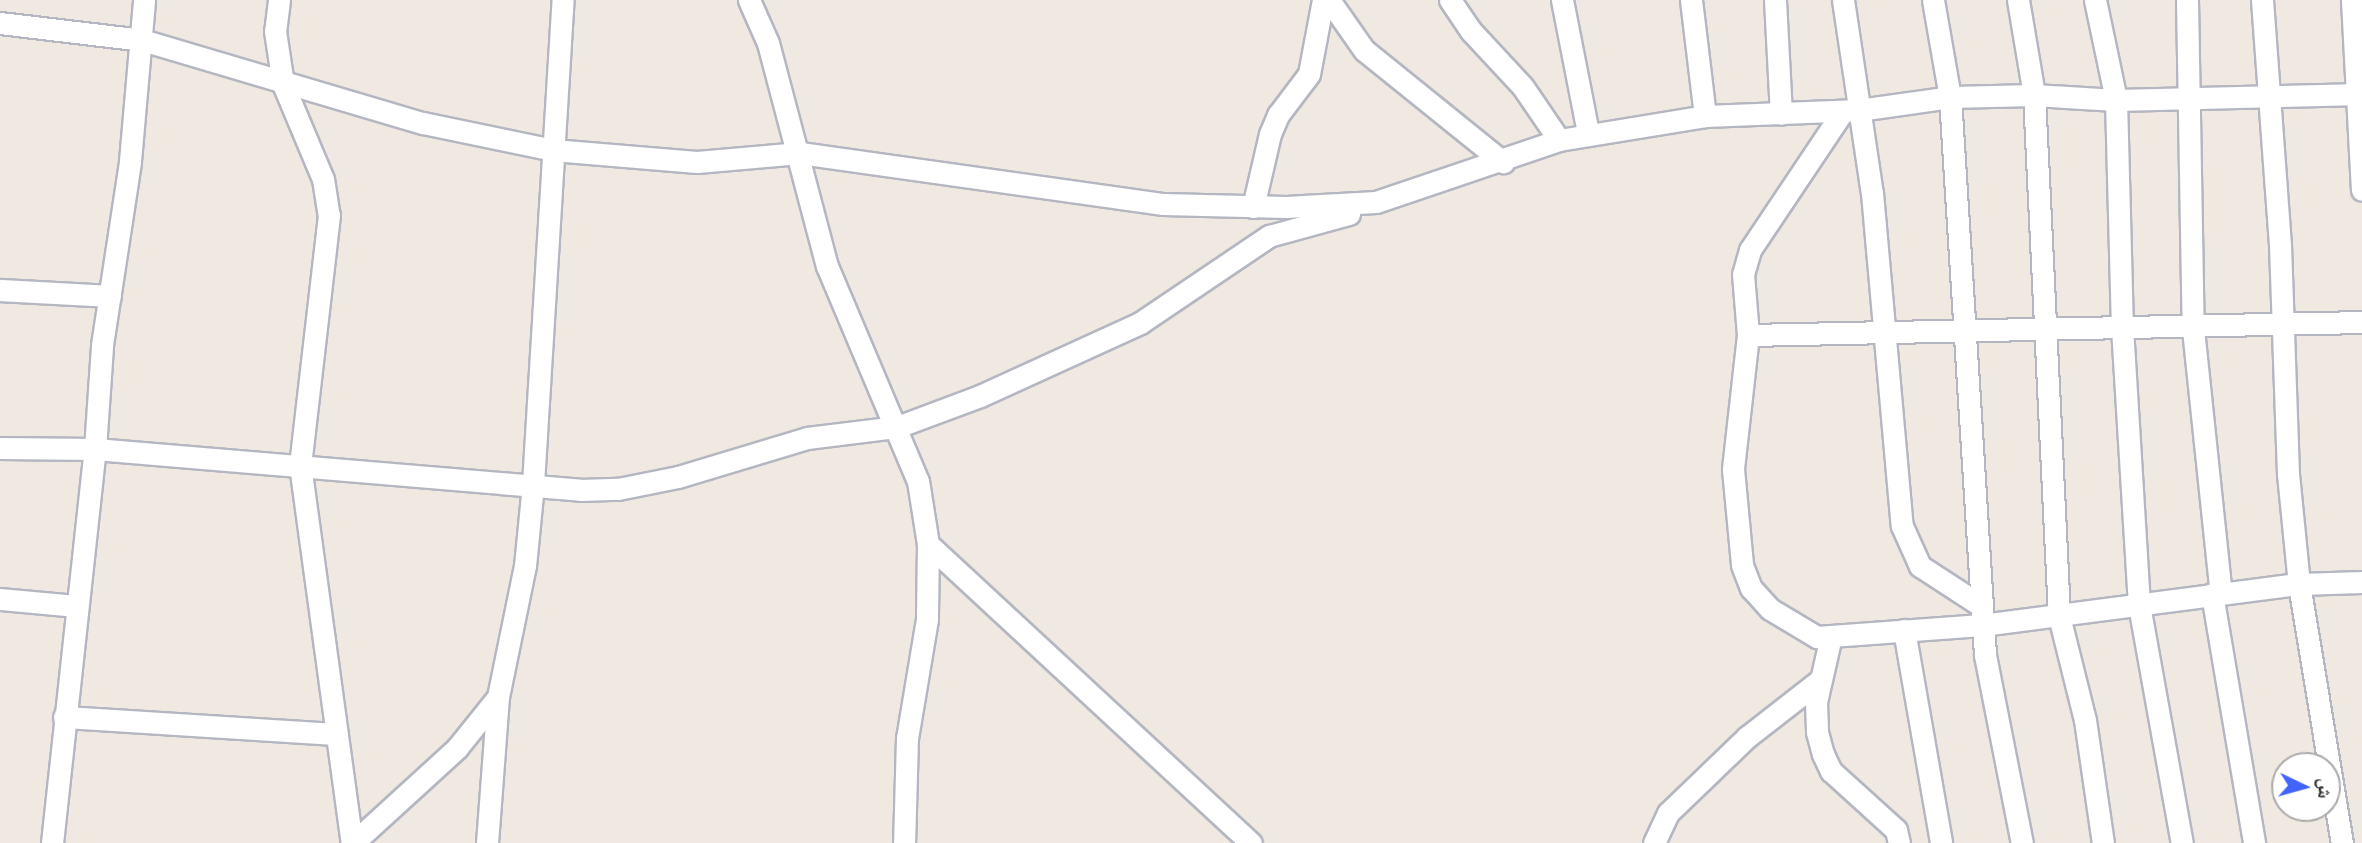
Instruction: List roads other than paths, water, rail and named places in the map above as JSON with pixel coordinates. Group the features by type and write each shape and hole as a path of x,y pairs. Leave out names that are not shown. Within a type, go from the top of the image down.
{"street":[{"path":"52,843 110,296 142,40 144,0"},
{"path":"279,0 275,31 283,85 323,179 329,215 300,466 353,843"},
{"path":"487,843 498,697 525,566 533,484 563,0"},
{"path":"749,0 768,43 800,153 827,266 918,481 928,544 927,619 907,738 904,843"},
{"path":"1253,206 1270,134 1313,63 1323,0"},
{"path":"1329,0 1364,50 1503,162"},
{"path":"1450,0 1471,32 1522,88 1559,140"},
{"path":"1562,0 1588,133"},
{"path":"1691,0 1704,116"},
{"path":"1775,0 1781,114"},
{"path":"1843,0 1851,110 1885,329 1902,526 1910,552 1932,578 1981,615"},
{"path":"1933,0 1950,97 1981,615 1996,722 2022,843"},
{"path":"2018,0 2034,95 2059,616 2085,720 2103,843"},
{"path":"2095,0 2116,100 2122,327 2140,605 2182,843"},
{"path":"2186,0 2193,329 2217,594 2254,843"},
{"path":"2262,0 2270,93 2283,415 2299,584 2342,843"},
{"path":"2352,0 2362,190"},
{"path":"0,23 142,40 283,85 477,136 553,150 697,162 800,153 1094,197 1253,206 1376,202"},
{"path":"0,448 95,449 618,489 678,477 807,439 897,427 979,396 1140,323 1269,236 1503,162 1559,140 1588,133 1704,116 1851,110 1950,97 2034,95 2116,100 2270,93 2359,94"},
{"path":"1851,110 1750,250 1743,274 1748,335 1733,470 1742,565 1751,588 1770,609 1817,637 1904,630 1981,615 2059,616 2299,584 2362,582"},
{"path":"0,290 110,296"},
{"path":"1748,335 1885,329 2193,329 2362,323"},
{"path":"928,544 1251,843"},
{"path":"0,599 77,606"},
{"path":"1904,630 1941,843"},
{"path":"1831,636 1819,681 1817,732 1831,771 1896,831 1899,843"},
{"path":"1654,843 1668,813 1755,729 1819,681"},
{"path":"353,843 457,748 498,697"},
{"path":"64,717 336,734"}]}
